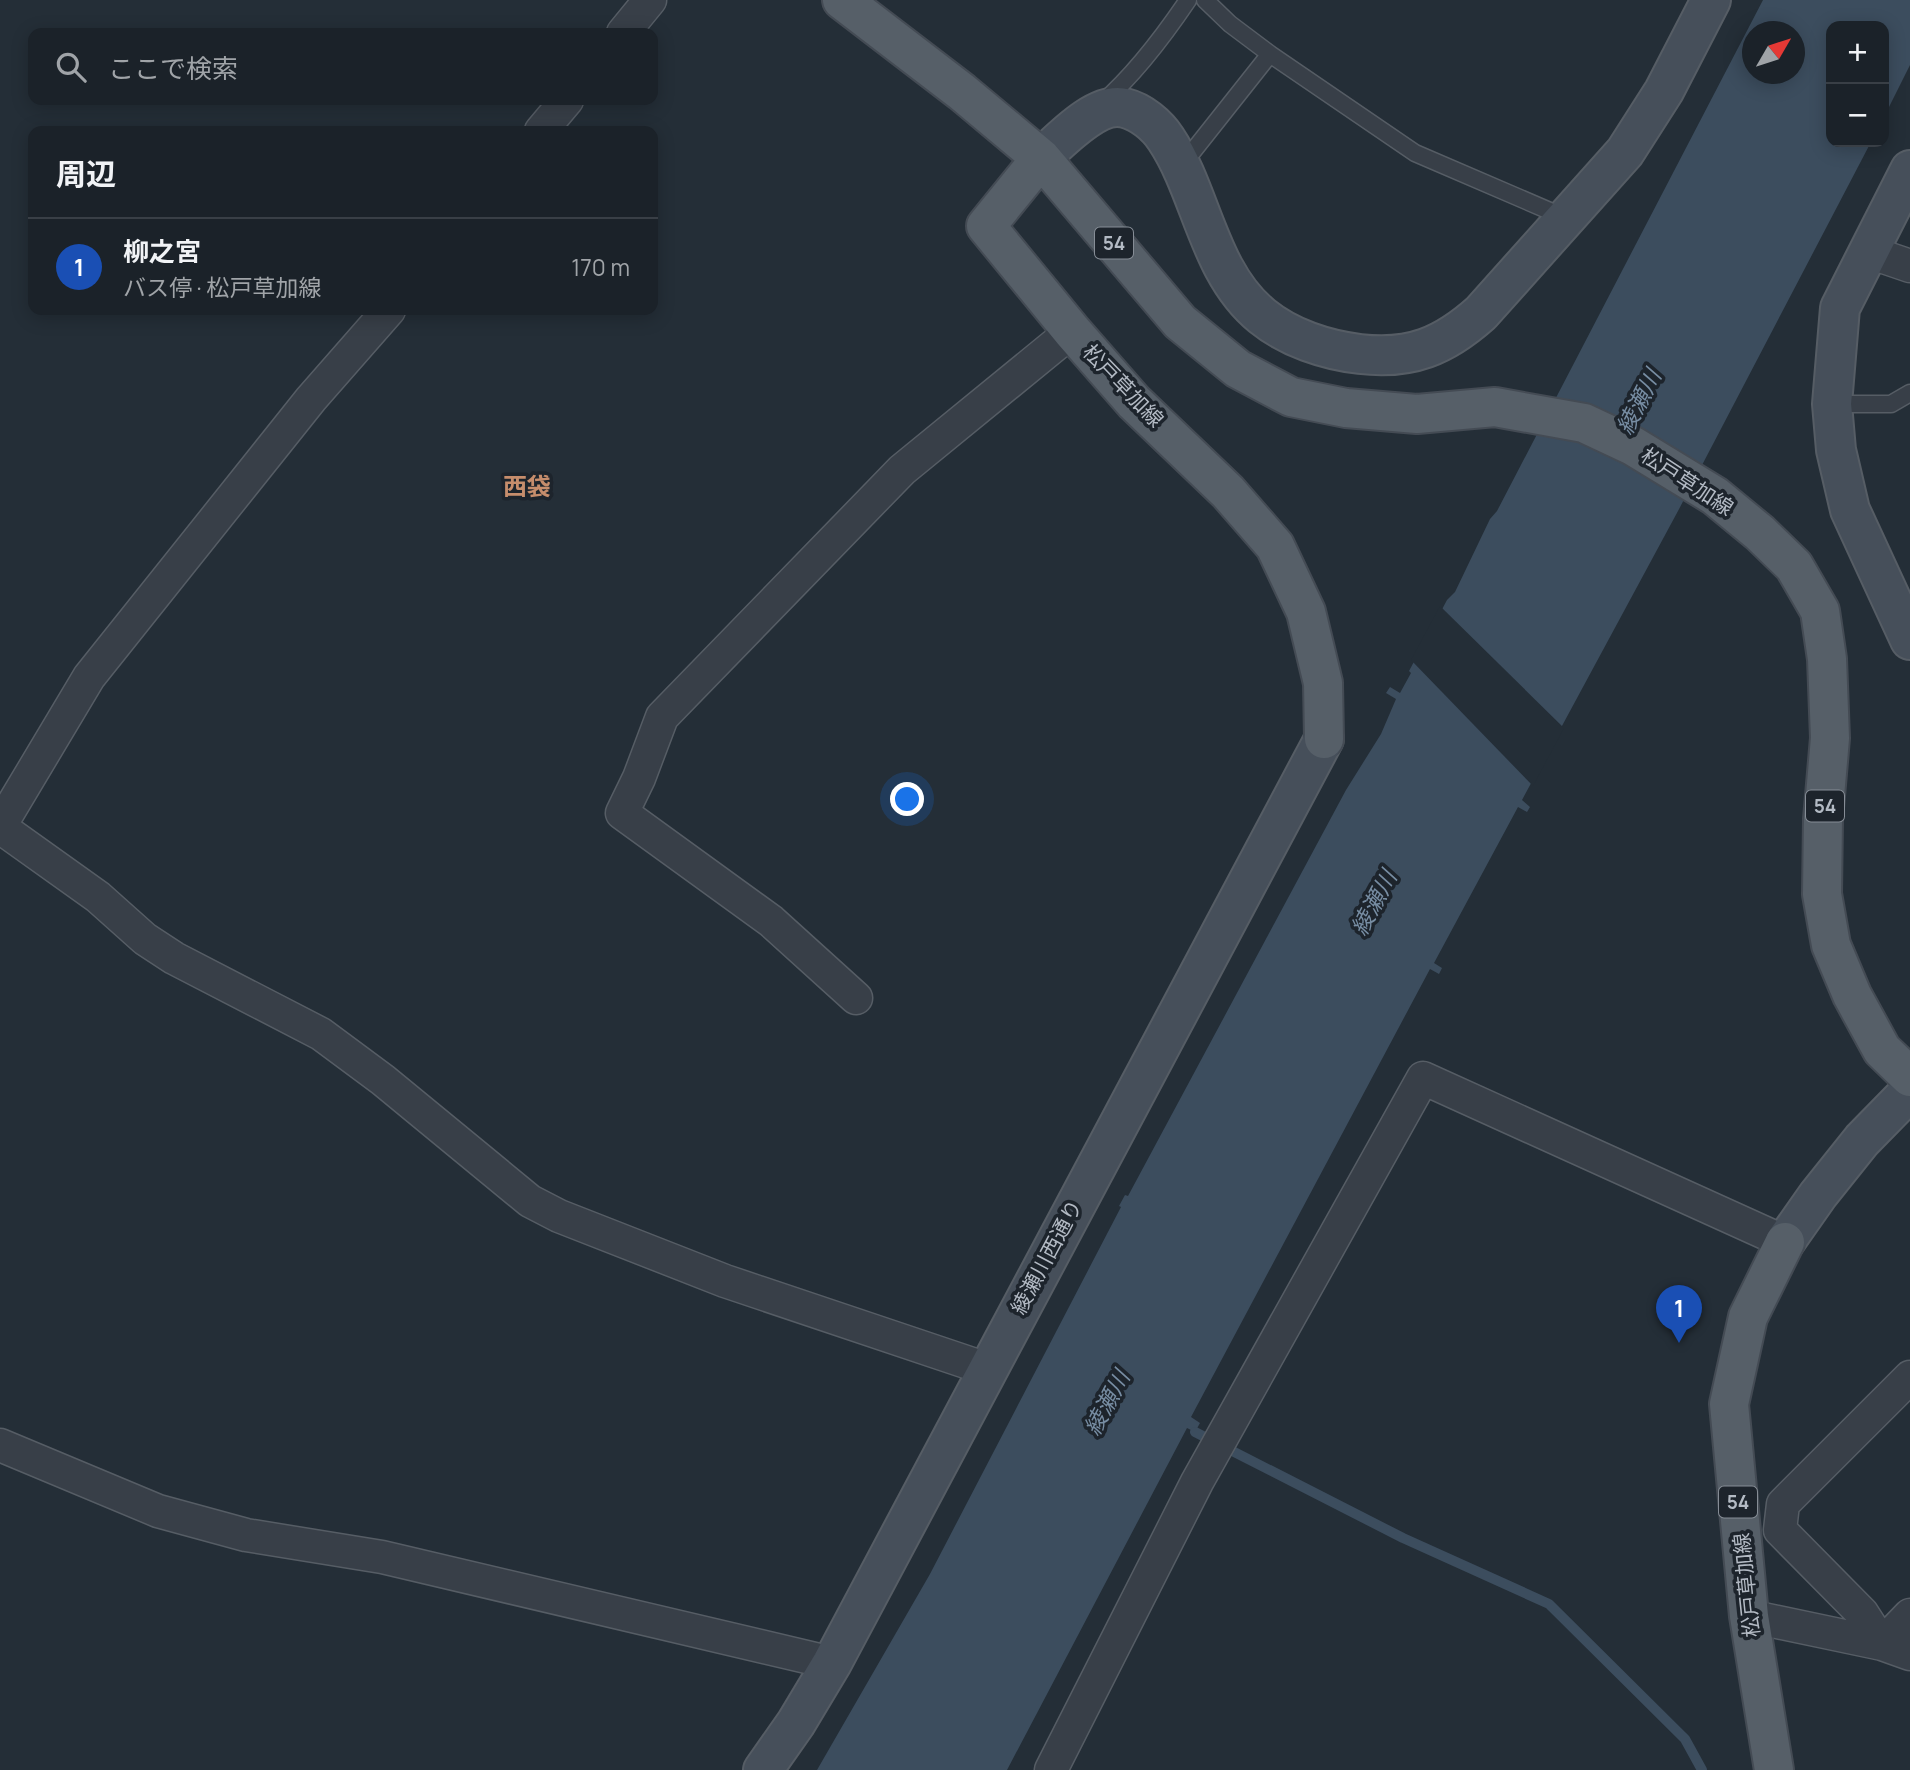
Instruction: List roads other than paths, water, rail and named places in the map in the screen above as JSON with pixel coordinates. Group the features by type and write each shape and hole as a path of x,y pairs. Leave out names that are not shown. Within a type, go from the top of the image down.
{"main road":[{"name":"松戸草加線","path":"842,0 962,92 1041,158 1180,321 1238,369 1291,397 1346,408 1418,414 1495,407 1584,423 1633,446 1715,496 1760,533 1794,566 1819,611 1827,659 1830,738 1822,894 1831,945 1852,995 1882,1050 1910,1077"},
{"name":"松戸草加線","path":"1041,158 986,226 1134,402 1228,492 1275,545 1306,612 1323,683 1324,739"},
{"name":"松戸草加線","path":"1774,1770 1749,1616 1729,1404 1748,1317 1785,1242"}],"street":[{"path":"627,28 650,0"},
{"path":"1041,158 1079,123 1101,111 1123,107 1145,116 1166,138 1224,267 1262,316 1300,338 1335,351 1369,355 1406,354 1435,346 1459,333 1502,293 1625,152 1689,45 1711,0"},
{"path":"545,126 563,105"},
{"path":"1910,170 1840,308 1832,404 1836,450 1850,510 1910,640"},
{"path":"1869,252 1910,267"},
{"path":"385,315 312,398 89,677 0,826 98,897 145,939 174,958 321,1034 393,1088 530,1201 558,1216 725,1281 987,1369"},
{"path":"856,998 771,920 622,813 662,718 901,470 1072,331"},
{"name":"綾瀬川西通り","path":"763,1770 796,1723 832,1662 1324,739"},
{"path":"1051,1770 1197,1482 1423,1078 1785,1242 1862,1140 1910,1091"},
{"path":"1896,1649 1780,1530 1783,1504 1910,1377"},
{"path":"0,1445 158,1511 246,1535 382,1557 832,1662"},
{"path":"1896,1649 1910,1615"},
{"path":"1749,1616 1896,1649"}],"lane":[{"path":"1079,123 1118,89 1160,41 1188,0"},
{"path":"1205,0 1230,24 1270,54 1415,153 1566,218"},
{"path":"1180,167 1270,54"},
{"path":"1832,404 1891,404 1910,393"}],"water":[{"name":"綾瀬川","path":"1763,0 1910,0 1910,65 1889,107 1889,21 1826,21 1826,147 1868,147 1678,511 1522,800 1530,807 1527,812 1518,807 1434,963 1442,968 1439,974 1430,969 1191,1417 1200,1423 1195,1432 1187,1428 1007,1770 817,1770 930,1574 1121,1207 1119,1206 1125,1195 1128,1196 1346,790 1381,734 1396,699 1386,693 1390,687 1400,693 1447,600 1455,592 1490,519 1497,511 1742,40 1742,84 1805,84 1805,21 1752,21"}],"waterway":[{"path":"1195,1432 1403,1538 1549,1604 1685,1739 1702,1770"}],"place":[{"name":"柳之宮","path":"1679,1343"}],"district":[{"name":"西袋","path":"527,487"}]}
